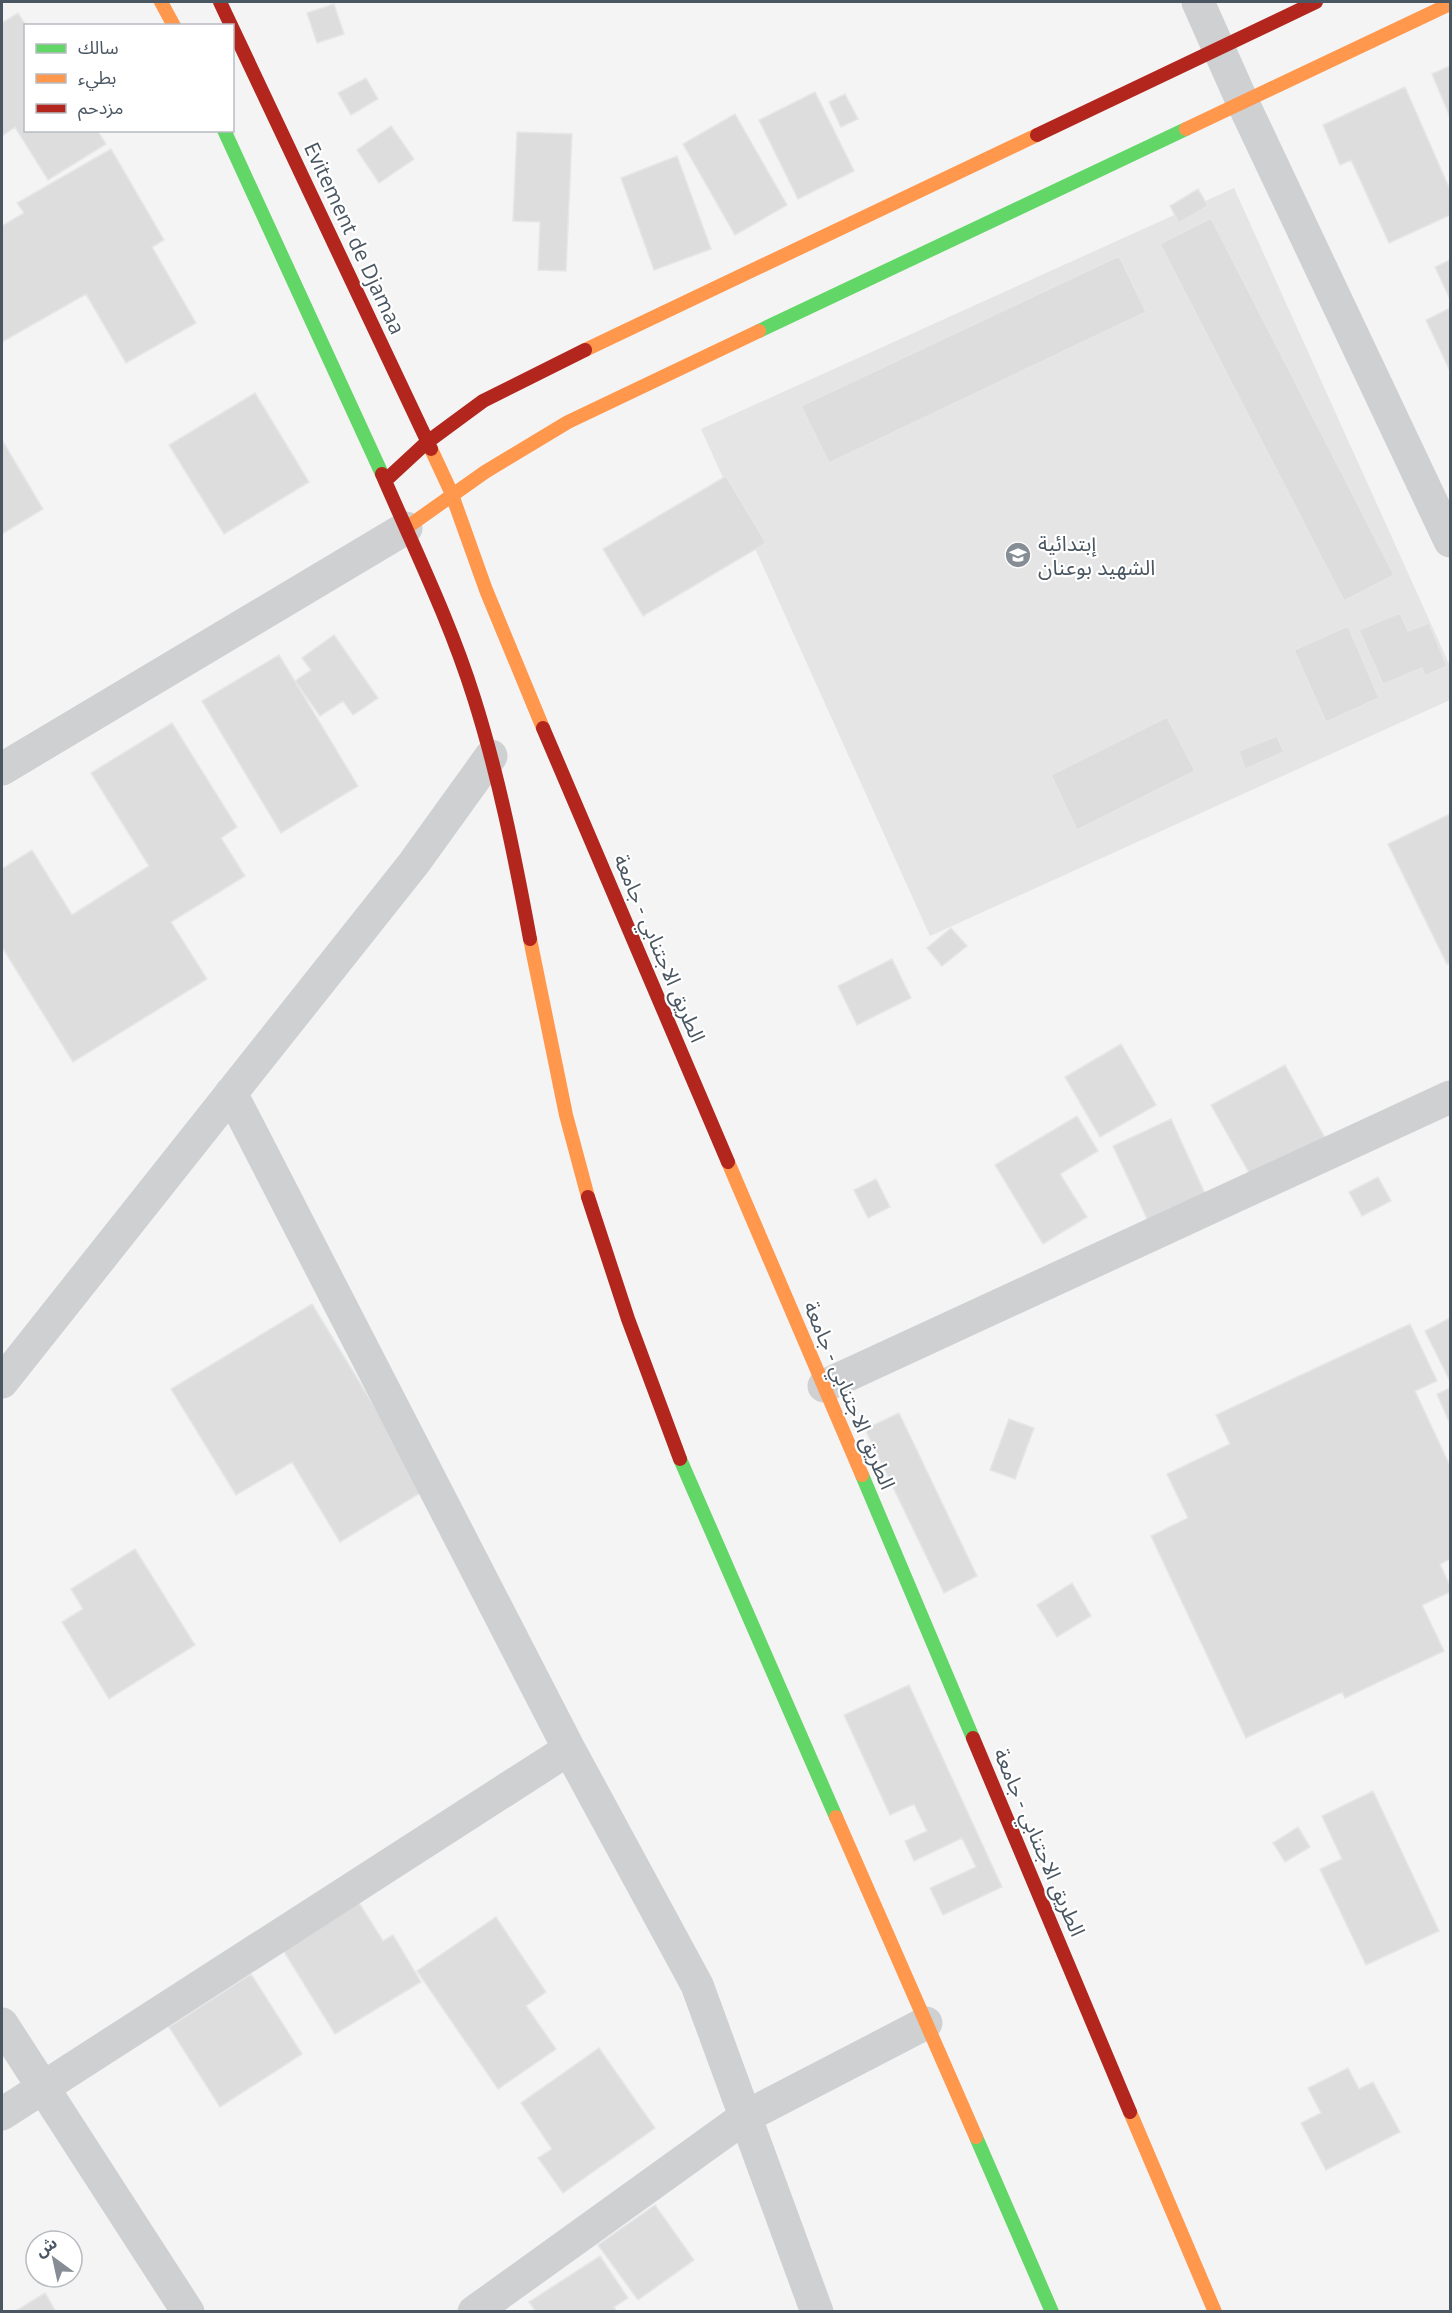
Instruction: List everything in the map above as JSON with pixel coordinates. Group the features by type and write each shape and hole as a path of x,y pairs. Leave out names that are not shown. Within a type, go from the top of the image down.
{"main road":[{"path":"161,2 173,24"},
{"name":"Evitement de Djamaa","path":"220,2 230,24"},
{"path":"386,480 427,440 462,413 499,391 1316,2"},
{"path":"406,528 451,492 489,467 568,422 1450,4"},
{"name":"Evitement de Djamaa","path":"234,32 451,492"},
{"path":"226,132 386,480 431,583 474,698 491,756 518,875 566,1116 594,1216 626,1315 672,1440 1052,2312"},
{"name":"الطريق الاجتنابي - جامعة","path":"451,492 486,590 524,684 824,1386 1215,2312"}],"street":[{"path":"1198,2 1242,101 1450,541"},
{"path":"2,769 406,528"},
{"path":"2,1382 414,864 491,756"},
{"path":"231,1093 569,1749 697,1985 817,2312"},
{"path":"824,1386 1450,1097"},
{"path":"2,2114 569,1749"},
{"path":"484,2309 745,2117 926,2023"},
{"path":"2,2024 188,2312"}],"shaded area":[{"path":"1234,188 1450,666 1450,700 930,936 701,429"}],"building":[{"path":"334,4 344,34 317,43 307,13"},
{"path":"18,13 25,24 24,132 98,132 106,144 48,180 15,127 2,136 2,23"},
{"path":"1450,66 1450,117 1432,74"},
{"path":"366,78 378,99 351,115 338,93"},
{"path":"1405,87 1450,190 1450,215 1389,243 1351,160 1340,165 1323,125"},
{"path":"815,92 854,171 798,199 759,120"},
{"path":"845,94 858,119 841,127 829,102"},
{"path":"735,114 787,205 735,235 683,144"},
{"path":"391,126 414,159 379,183 357,150"},
{"path":"517,132 572,134 566,271 538,270 540,222 513,221"},
{"path":"111,149 164,240 152,247 196,323 126,363 86,294 2,342 2,226 24,213 17,203"},
{"path":"677,156 711,249 654,270 621,178"},
{"path":"1198,189 1208,206 1179,223 1170,206"},
{"path":"1211,218 1394,575 1344,601 1160,244"},
{"path":"1119,256 1146,312 829,463 801,406"},
{"path":"1450,260 1450,299 1435,267"},
{"path":"1450,308 1450,371 1426,320"},
{"path":"255,393 309,482 224,534 169,445"},
{"path":"2,440 43,509 2,534"},
{"path":"726,476 766,543 643,616 603,549"},
{"path":"1400,613 1408,631 1429,623 1447,666 1425,676 1422,668 1383,684 1359,630"},
{"path":"1348,626 1379,698 1326,722 1294,650"},
{"path":"334,635 378,698 353,715 343,701 320,716 295,681 311,670 302,658"},
{"path":"279,655 358,786 281,833 202,701"},
{"path":"1167,717 1195,771 1077,830 1051,775"},
{"path":"172,723 237,827 221,838 245,876 171,922 207,979 73,1062 2,947 2,869 32,850 72,915 149,866 91,773"},
{"path":"1277,736 1284,752 1245,769 1239,751"},
{"path":"1450,814 1450,963 1447,964 1388,844"},
{"path":"951,928 967,946 942,966 927,948"},
{"path":"892,959 911,998 857,1025 838,986"},
{"path":"1121,1044 1156,1105 1100,1137 1065,1077"},
{"path":"1285,1065 1325,1138 1252,1178 1211,1105"},
{"path":"1077,1116 1098,1151 1060,1174 1087,1217 1043,1244 995,1165"},
{"path":"1171,1119 1207,1198 1150,1225 1113,1146"},
{"path":"1378,1177 1391,1201 1362,1216 1349,1192"},
{"path":"876,1179 890,1207 868,1218 854,1190"},
{"path":"312,1304 425,1490 340,1542 292,1462 236,1495 171,1389"},
{"path":"1450,1318 1450,1381 1425,1331"},
{"path":"1410,1324 1437,1381 1415,1391 1450,1466 1450,1559 1440,1564 1450,1586 1450,1592 1422,1605 1444,1651 1345,1698 1342,1692 1246,1738 1151,1536 1188,1518 1167,1474 1230,1444 1216,1415"},
{"path":"1450,1388 1450,1424 1437,1394"},
{"path":"899,1413 977,1576 944,1593 865,1429"},
{"path":"1009,1419 1034,1428 1015,1479 990,1470"},
{"path":"135,1549 195,1645 109,1699 62,1622 83,1609 71,1589"},
{"path":"1072,1583 1091,1616 1057,1637 1037,1605"},
{"path":"909,1685 1002,1887 943,1915 930,1888 976,1867 962,1838 914,1861 905,1841 927,1831 914,1804 890,1815 844,1715"},
{"path":"1373,1791 1439,1931 1366,1965 1320,1869 1342,1859 1322,1816"},
{"path":"1298,1827 1310,1847 1285,1862 1273,1843"},
{"path":"354,1895 383,1941 393,1935 421,1982 335,2034 278,1942"},
{"path":"496,1917 546,1992 526,2006 556,2049 498,2089 417,1971"},
{"path":"251,1974 302,2054 220,2107 169,2027"},
{"path":"599,2048 655,2128 563,2193 538,2158 552,2149 521,2103"},
{"path":"1348,2068 1359,2089 1373,2082 1400,2132 1326,2170 1301,2123 1321,2113 1308,2088"},
{"path":"655,2205 694,2260 638,2300 598,2245"},
{"path":"600,2256 628,2298 614,2307 617,2312 536,2312 529,2302"},
{"path":"45,2293 56,2312 14,2312"}],"traffic: fast":[{"path":"759,331 1186,129"},
{"path":"225,132 382,474"},
{"path":"680,1459 836,1817"},
{"path":"862,1475 973,1738"},
{"path":"976,2137 1052,2312"}],"traffic: slow":[{"path":"161,2 173,24"},
{"path":"1186,129 1450,4"},
{"path":"585,350 1037,135"},
{"path":"406,528 485,472 568,422 759,331"},
{"path":"431,449 451,492 486,590 543,728"},
{"path":"530,939 566,1115 588,1197"},
{"path":"728,1162 862,1475"},
{"path":"836,1817 976,2137"},
{"path":"1130,2112 1215,2312"}],"traffic: jam":[{"path":"220,2 230,24"},
{"path":"1037,135 1316,2"},
{"path":"234,32 431,449"},
{"path":"386,480 426,443 483,401 585,350"},
{"path":"382,474 443,613 474,698 499,788 530,939"},
{"path":"543,728 728,1162"},
{"path":"588,1197 628,1319 680,1459"},
{"path":"973,1738 1130,2112"}],"place":[{"name":"إبتدائية الشهيد بوعنان","path":"1018,555"}]}
